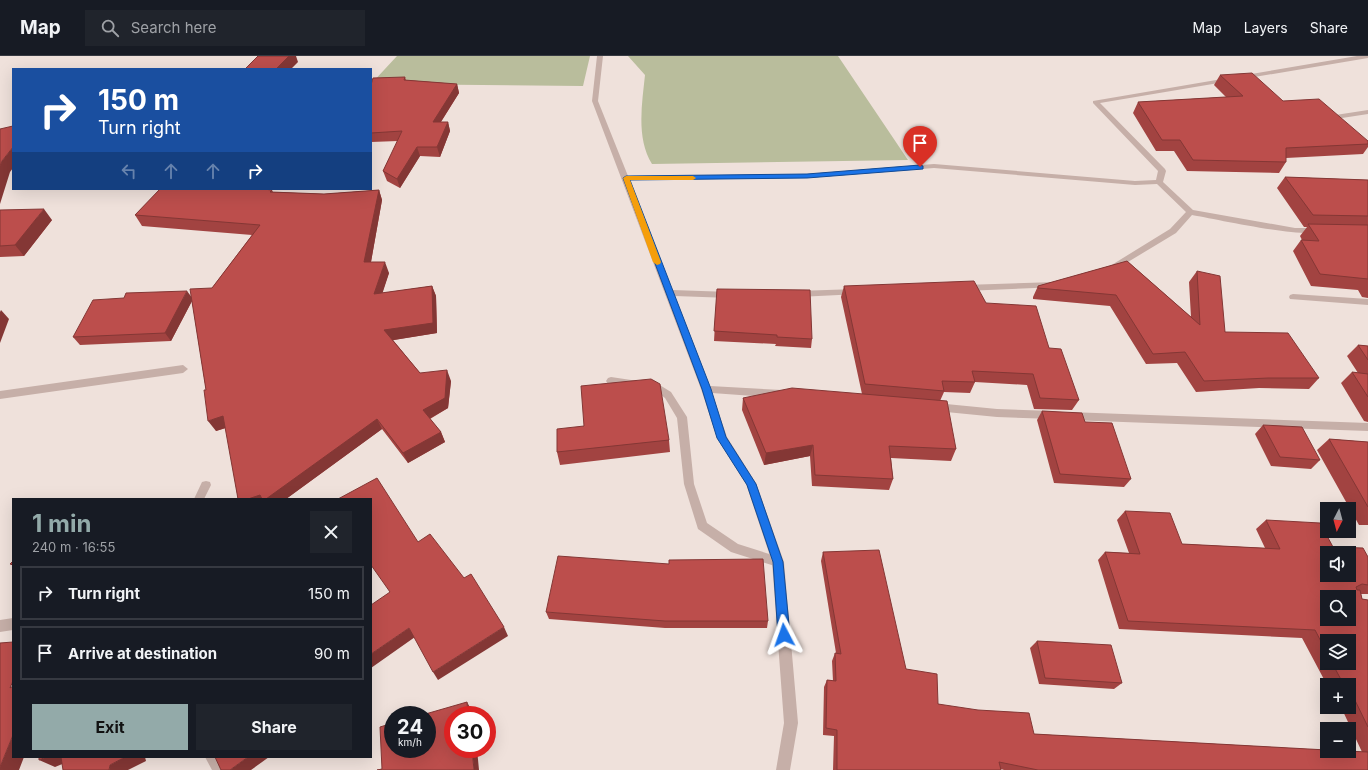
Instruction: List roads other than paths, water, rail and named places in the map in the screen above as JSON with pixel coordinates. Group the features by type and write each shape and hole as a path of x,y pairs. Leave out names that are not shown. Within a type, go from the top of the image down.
{"street":[{"path":"600,56 595,101 626,178 706,389 722,438 751,484 778,562 791,723 783,770"},
{"path":"1159,182 1162,170 1095,102 1368,56"},
{"path":"1329,118 1368,112"},
{"path":"626,178 807,176 934,166 1135,183 1159,182 1190,212 1296,230 1324,231"},
{"path":"1105,272 1173,231 1190,212"},
{"path":"955,288 1067,284"},
{"path":"787,295 867,292"},
{"path":"669,294 740,295"},
{"path":"1293,297 1368,302"},
{"path":"0,395 184,369"},
{"path":"612,381 658,388 668,395 682,417 689,484 702,526 735,548 778,562"},
{"path":"706,389 790,394"},
{"path":"928,406 997,413 1368,427"},
{"path":"200,498 206,485"},
{"path":"0,626 12,624"},
{"path":"213,758 219,770"}]}
